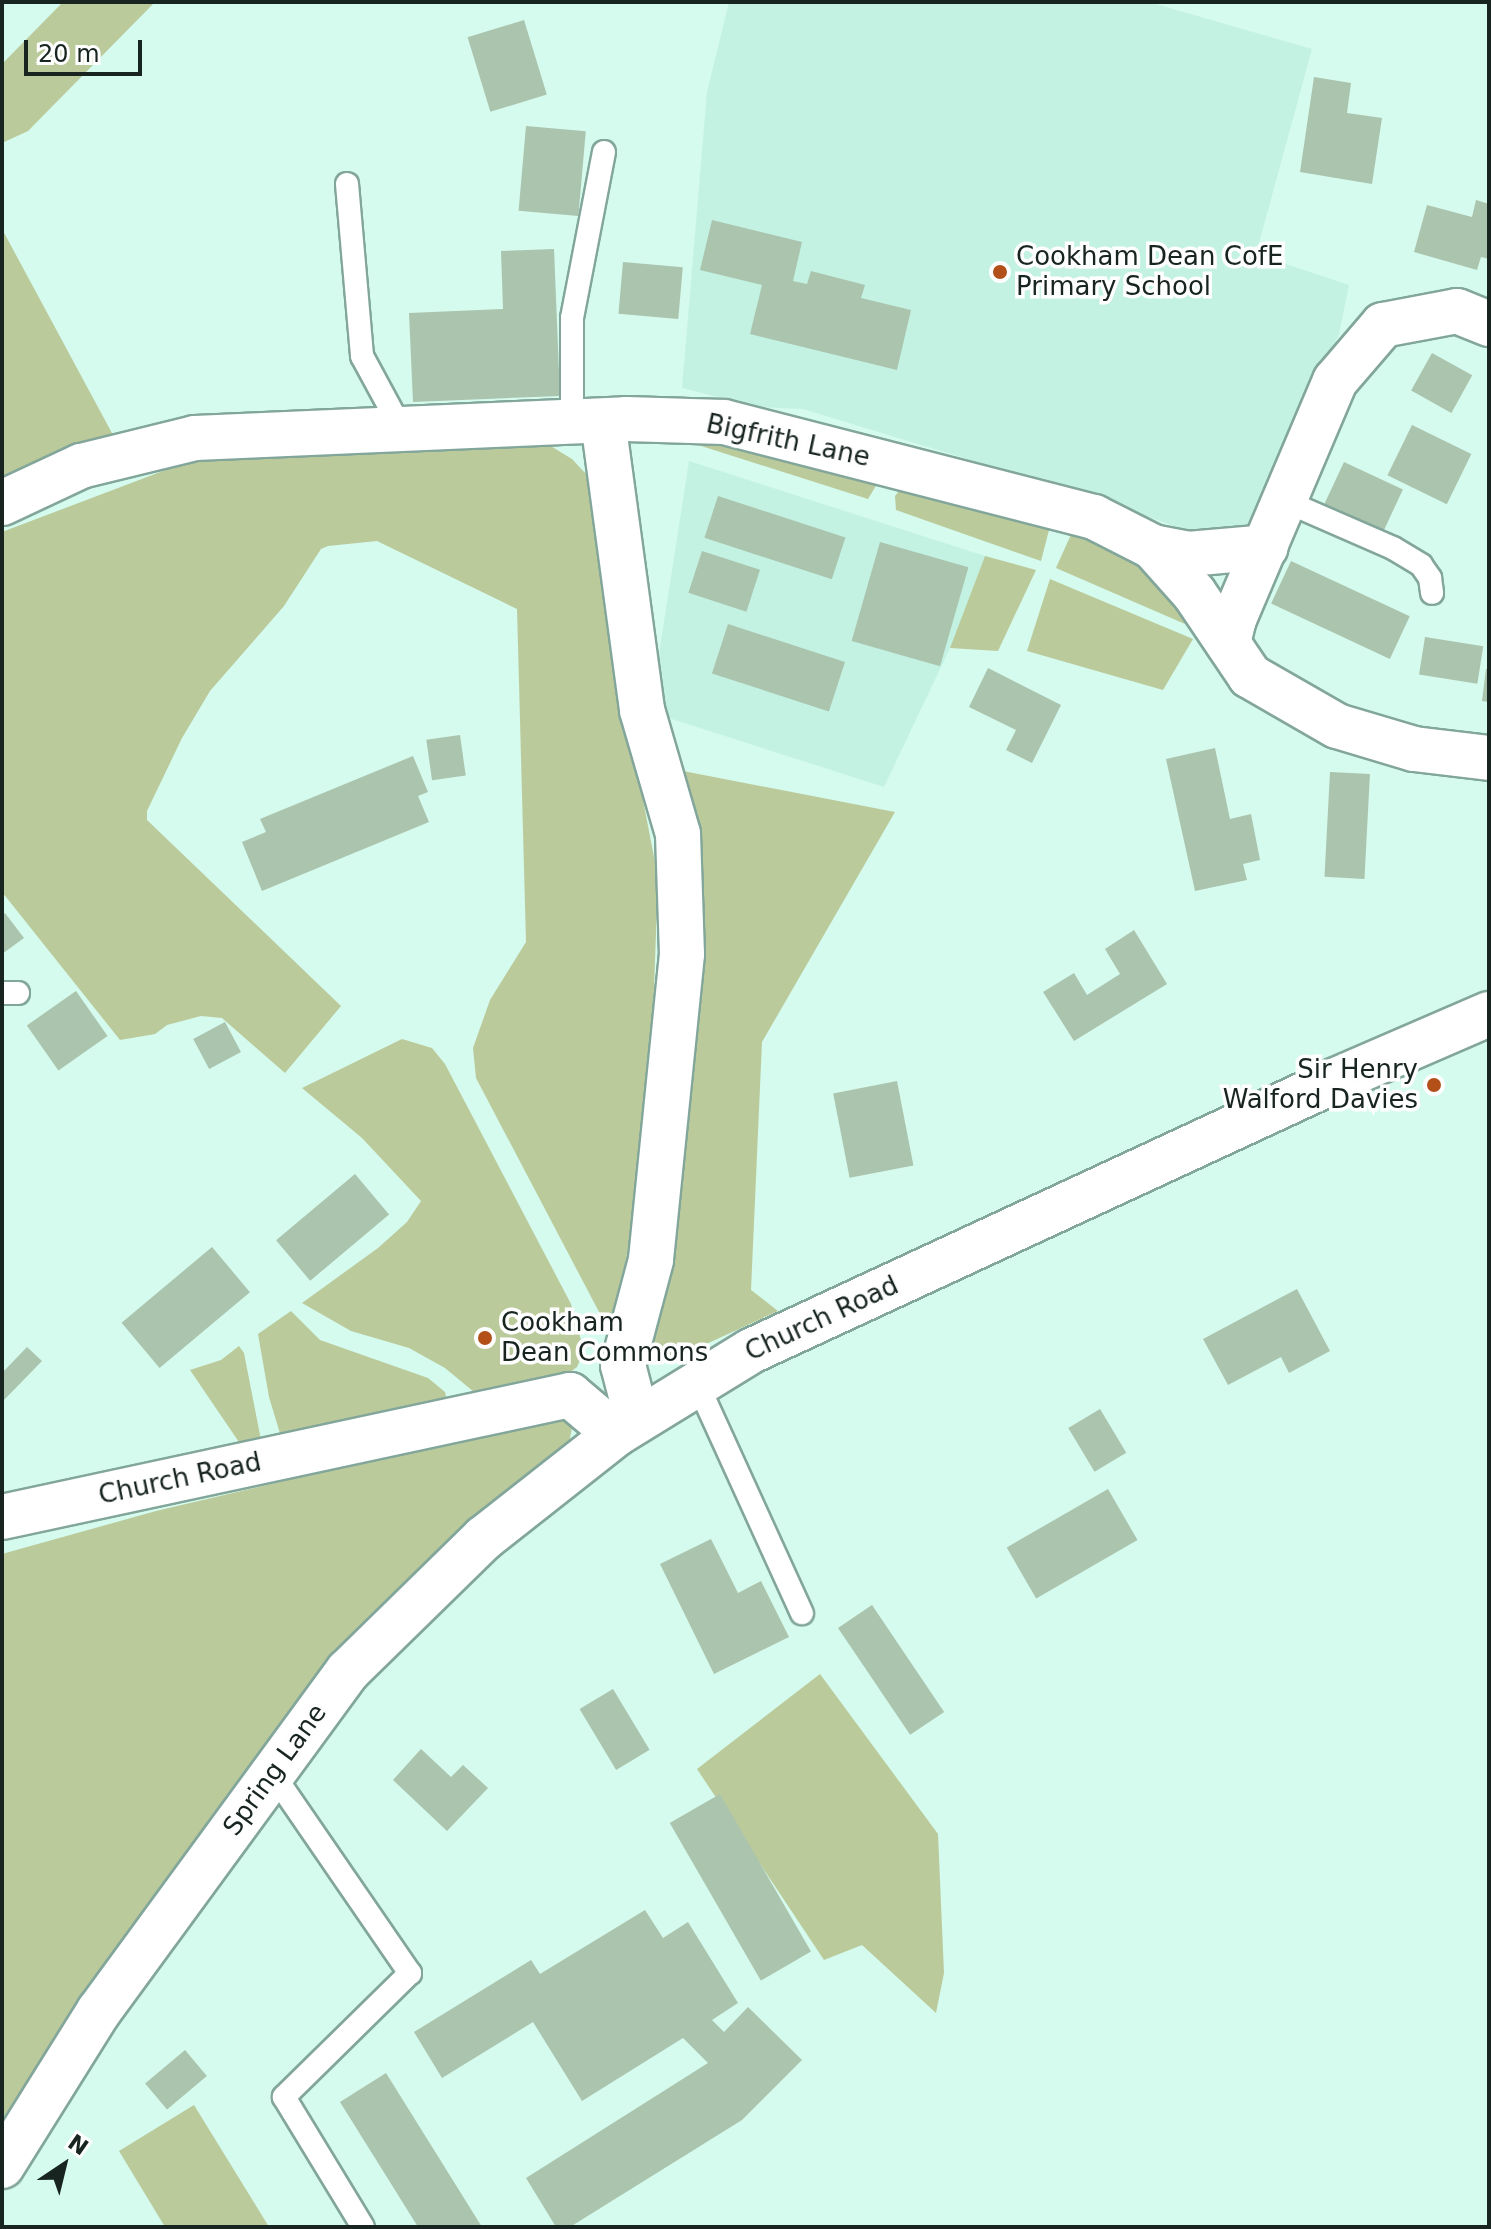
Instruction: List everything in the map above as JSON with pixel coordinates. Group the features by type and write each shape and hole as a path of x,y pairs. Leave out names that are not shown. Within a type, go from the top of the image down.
{"street":[{"path":"1228,643 1234,619 1335,381 1383,325 1457,311 1489,324"},
{"name":"Bigfrith Lane","path":"2,503 81,466 195,438 588,421 724,422 1094,517 1153,547 1194,593 1250,676 1337,726 1414,749 1489,758"},
{"path":"588,421 642,710 678,834 682,954 651,1260 623,1365 627,1427"},
{"path":"1153,547 1188,554 1266,547"},
{"name":"Church Road","path":"2,1517 570,1395 627,1427 751,1351 1334,1081 1489,1014"},
{"name":"Spring Lane","path":"2,2166 99,2011 359,1660 484,1538 627,1427"}],"lane":[{"path":"588,421 572,318 604,152"},
{"path":"347,184 362,356 402,430"},
{"path":"1285,501 1393,548 1421,565 1430,578 1432,593"},
{"path":"697,1383 802,1613"},
{"path":"273,1774 410,1973 284,2097 363,2227"}],"shaded area":[{"path":"63,2 155,2 28,131 2,143 2,64"},
{"name":"Cookham Dean CofE Primary School","path":"729,2 1149,2 1312,49 1256,254 1349,285 1339,334 1288,451 1246,531 1211,539 1095,498 803,409 758,407 682,388 707,92"},
{"path":"2,229 120,448 2,495"},
{"path":"651,430 869,470 877,484 868,499"},
{"path":"234,444 549,445 572,459 587,475 603,520 621,685 658,878 653,1016 638,1194 614,1324 608,1329 476,1078 473,1048 490,1000 526,942 517,609 377,541 328,546 321,549 284,606 210,691 182,738 147,811 147,820 341,1006 285,1073 222,1018 201,1016 167,1025 155,1034 120,1040 2,892 2,532"},
{"path":"689,461 985,556 950,648 884,787 650,712"},
{"path":"908,480 1039,518 1049,530 1041,561 896,510 895,496"},
{"path":"1073,530 1111,544 1142,570 1180,611 1185,624 1056,568"},
{"path":"985,556 1036,570 998,651 950,648"},
{"path":"1050,579 1193,639 1163,690 1027,651"},
{"path":"683,771 895,812 762,1042 751,1290 778,1311 667,1362 647,1356 700,873"},
{"path":"402,1039 432,1048 445,1064 571,1304 584,1351 577,1367 559,1381 480,1397 445,1368 409,1348 351,1331 302,1303 378,1248 407,1222 421,1201 362,1138 302,1088"},
{"path":"291,1311 320,1340 428,1378 445,1392 449,1410 285,1450 269,1397 258,1334"},
{"path":"239,1346 244,1353 261,1440 245,1451 190,1370 221,1360"},
{"path":"558,1417 572,1428 568,1448 81,2004 2,2119 2,1554 156,1511"},
{"path":"820,1674 938,1834 944,1973 936,2013 862,1945 824,1960 697,1769"},
{"path":"194,2105 269,2227 165,2227 119,2151"}],"building":[{"path":"524,20 547,95 490,112 468,37"},
{"path":"1314,77 1351,83 1347,113 1382,118 1372,184 1300,172"},
{"path":"526,126 586,131 578,216 519,211"},
{"path":"1476,200 1489,204 1489,259 1481,257 1477,270 1414,252 1427,205 1472,217"},
{"path":"712,220 802,242 793,281 807,284 811,271 865,285 861,298 911,310 897,370 750,334 762,285 700,270"},
{"path":"554,249 560,396 413,402 409,313 503,309 501,251"},
{"path":"623,262 683,267 678,319 618,314"},
{"path":"1432,353 1472,375 1451,413 1411,391"},
{"path":"1412,425 1471,454 1447,504 1387,475"},
{"path":"1344,462 1403,489 1382,535 1323,507"},
{"path":"718,496 845,537 832,579 704,538"},
{"path":"880,542 968,567 940,666 852,641"},
{"path":"702,551 760,570 746,612 688,593"},
{"path":"1291,561 1410,616 1390,659 1271,604"},
{"path":"728,624 845,662 829,711 712,673"},
{"path":"1425,637 1483,646 1477,684 1419,675"},
{"path":"988,668 1061,705 1032,763 1006,750 1016,730 969,707"},
{"path":"1486,669 1489,669 1489,702 1482,701"},
{"path":"460,735 466,776 432,780 426,740"},
{"path":"1215,748 1230,819 1251,814 1260,860 1243,864 1247,880 1195,891 1166,759"},
{"path":"413,756 428,792 418,796 429,822 262,891 242,842 266,832 260,819"},
{"path":"1330,772 1370,774 1364,879 1325,877"},
{"path":"5,913 24,938 2,954 2,915"},
{"path":"1134,930 1167,984 1074,1041 1043,992 1074,973 1087,995 1120,974 1105,949"},
{"path":"76,991 108,1036 58,1070 27,1025"},
{"path":"225,1022 241,1052 209,1069 193,1039"},
{"path":"897,1081 913,1165 850,1178 833,1093"},
{"path":"355,1174 389,1215 310,1281 276,1240"},
{"path":"212,1247 250,1292 160,1368 122,1323"},
{"path":"1297,1289 1330,1351 1289,1373 1281,1357 1228,1385 1203,1339"},
{"path":"27,1347 42,1361 2,1402 2,1373"},
{"path":"1100,1409 1126,1453 1095,1472 1068,1428"},
{"path":"1108,1489 1138,1540 1036,1599 1007,1548"},
{"path":"711,1539 738,1593 761,1581 789,1637 714,1674 660,1564"},
{"path":"872,1605 944,1712 910,1735 838,1628"},
{"path":"613,1689 650,1750 616,1770 580,1709"},
{"path":"421,1749 451,1777 463,1765 488,1788 447,1831 393,1780"},
{"path":"720,1794 811,1952 761,1981 670,1823"},
{"path":"645,1910 663,1938 688,1922 738,2003 712,2020 724,2032 748,2007 802,2060 742,2120 570,2227 556,2227 526,2178 708,2063 683,2038 582,2101 533,2022 442,2078 414,2032 531,1960 540,1974"},
{"path":"185,2050 207,2076 167,2109 145,2083"},
{"path":"386,2073 482,2227 418,2227 340,2102"}],"place":[{"name":"Cookham Dean CofE Primary School","path":"1000,272"},
{"name":"Sir Henry Walford Davies","path":"1434,1085"},
{"name":"Cookham Dean Commons","path":"485,1338"}]}
